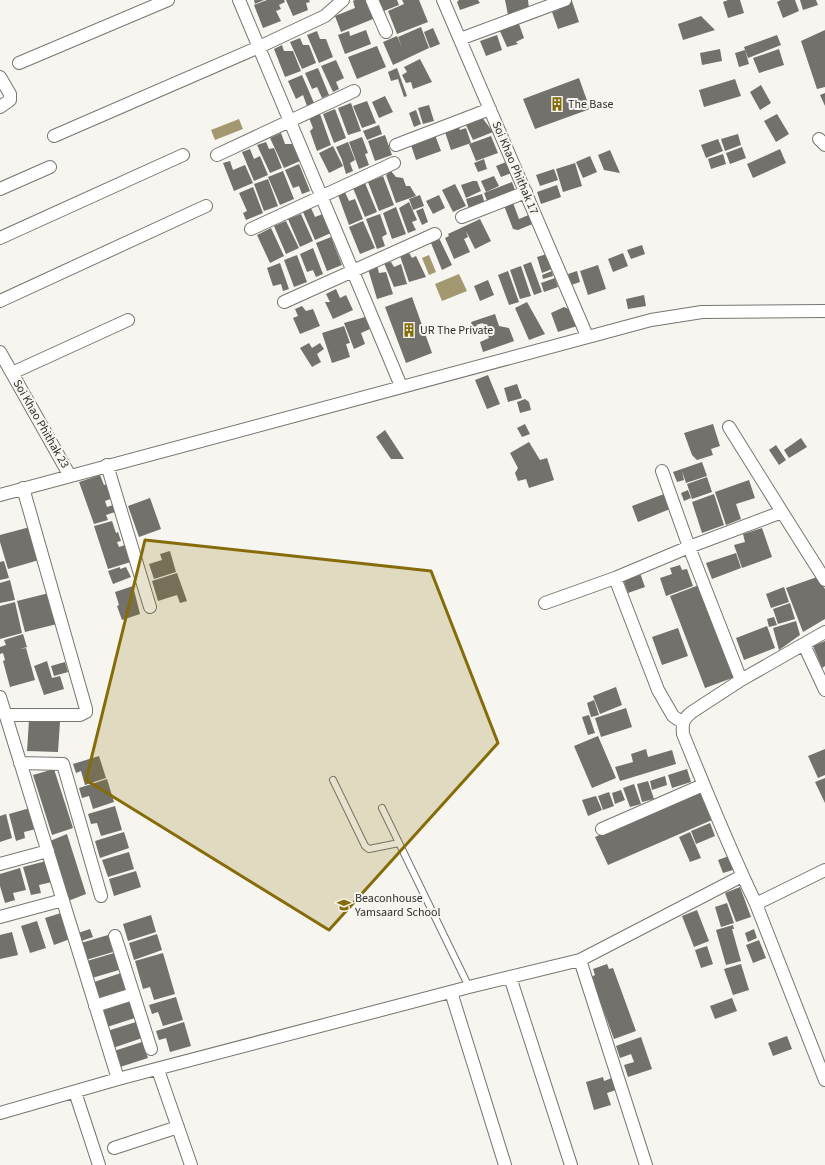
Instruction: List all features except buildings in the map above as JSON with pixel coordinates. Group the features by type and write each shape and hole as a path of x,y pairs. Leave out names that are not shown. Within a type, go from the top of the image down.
{"street":[{"path":"19,63 168,0"},
{"path":"239,0 354,270 401,386"},
{"path":"54,136 259,47 325,16 343,0"},
{"path":"372,0 386,32"},
{"name":"Soi Khao Phithak 17","path":"443,0 587,336"},
{"path":"460,39 564,0"},
{"path":"0,77 10,94 10,100 0,107"},
{"path":"216,155 354,91"},
{"path":"396,145 490,109"},
{"path":"0,238 183,155"},
{"path":"251,229 394,163"},
{"path":"0,190 50,167"},
{"path":"462,217 526,192"},
{"path":"0,301 206,206"},
{"path":"284,302 434,234"},
{"path":"0,495 651,320 702,312 825,311"},
{"path":"12,373 128,320"},
{"name":"Soi Khao Phithak 23","path":"0,352 70,476"},
{"path":"729,427 825,580"},
{"path":"107,465 150,608"},
{"path":"662,471 689,547 741,680"},
{"path":"5,715 80,715 86,712 23,488"},
{"path":"545,603 615,578 689,547 782,512"},
{"path":"615,578 658,690 673,716 682,722"},
{"path":"825,632 741,680 692,712 682,722 683,734 742,876 756,904 825,1080"},
{"path":"804,645 825,690"},
{"path":"0,697 118,1079"},
{"path":"20,763 63,764 101,896"},
{"path":"602,829 704,785"},
{"path":"0,864 48,851"},
{"path":"756,904 825,870"},
{"path":"0,1114 118,1079 158,1070 469,987 580,960 742,876"},
{"path":"0,917 63,900"},
{"path":"115,936 151,1049"},
{"path":"580,960 646,1165"},
{"path":"510,977 571,1165"},
{"path":"451,992 505,1165"},
{"path":"95,1006 133,994"},
{"path":"158,1070 191,1165"},
{"path":"75,1092 99,1165"},
{"path":"114,1148 178,1127"}],"lane":[{"path":"333,780 365,846 370,850 399,843"},
{"path":"382,808 469,987"}],"highlighted area":[{"path":"145,540 431,571 498,743 329,930 86,780"}],"shaded area":[{"path":"239,119 243,129 215,140 211,130"},
{"path":"429,255 436,272 429,275 422,258"},
{"path":"459,274 467,291 442,301 435,284"}],"place":[{"name":"The Base","path":"557,104"},
{"name":"UR The Private","path":"409,330"},
{"name":"Beaconhouse Yamsaard School","path":"344,905"}]}
